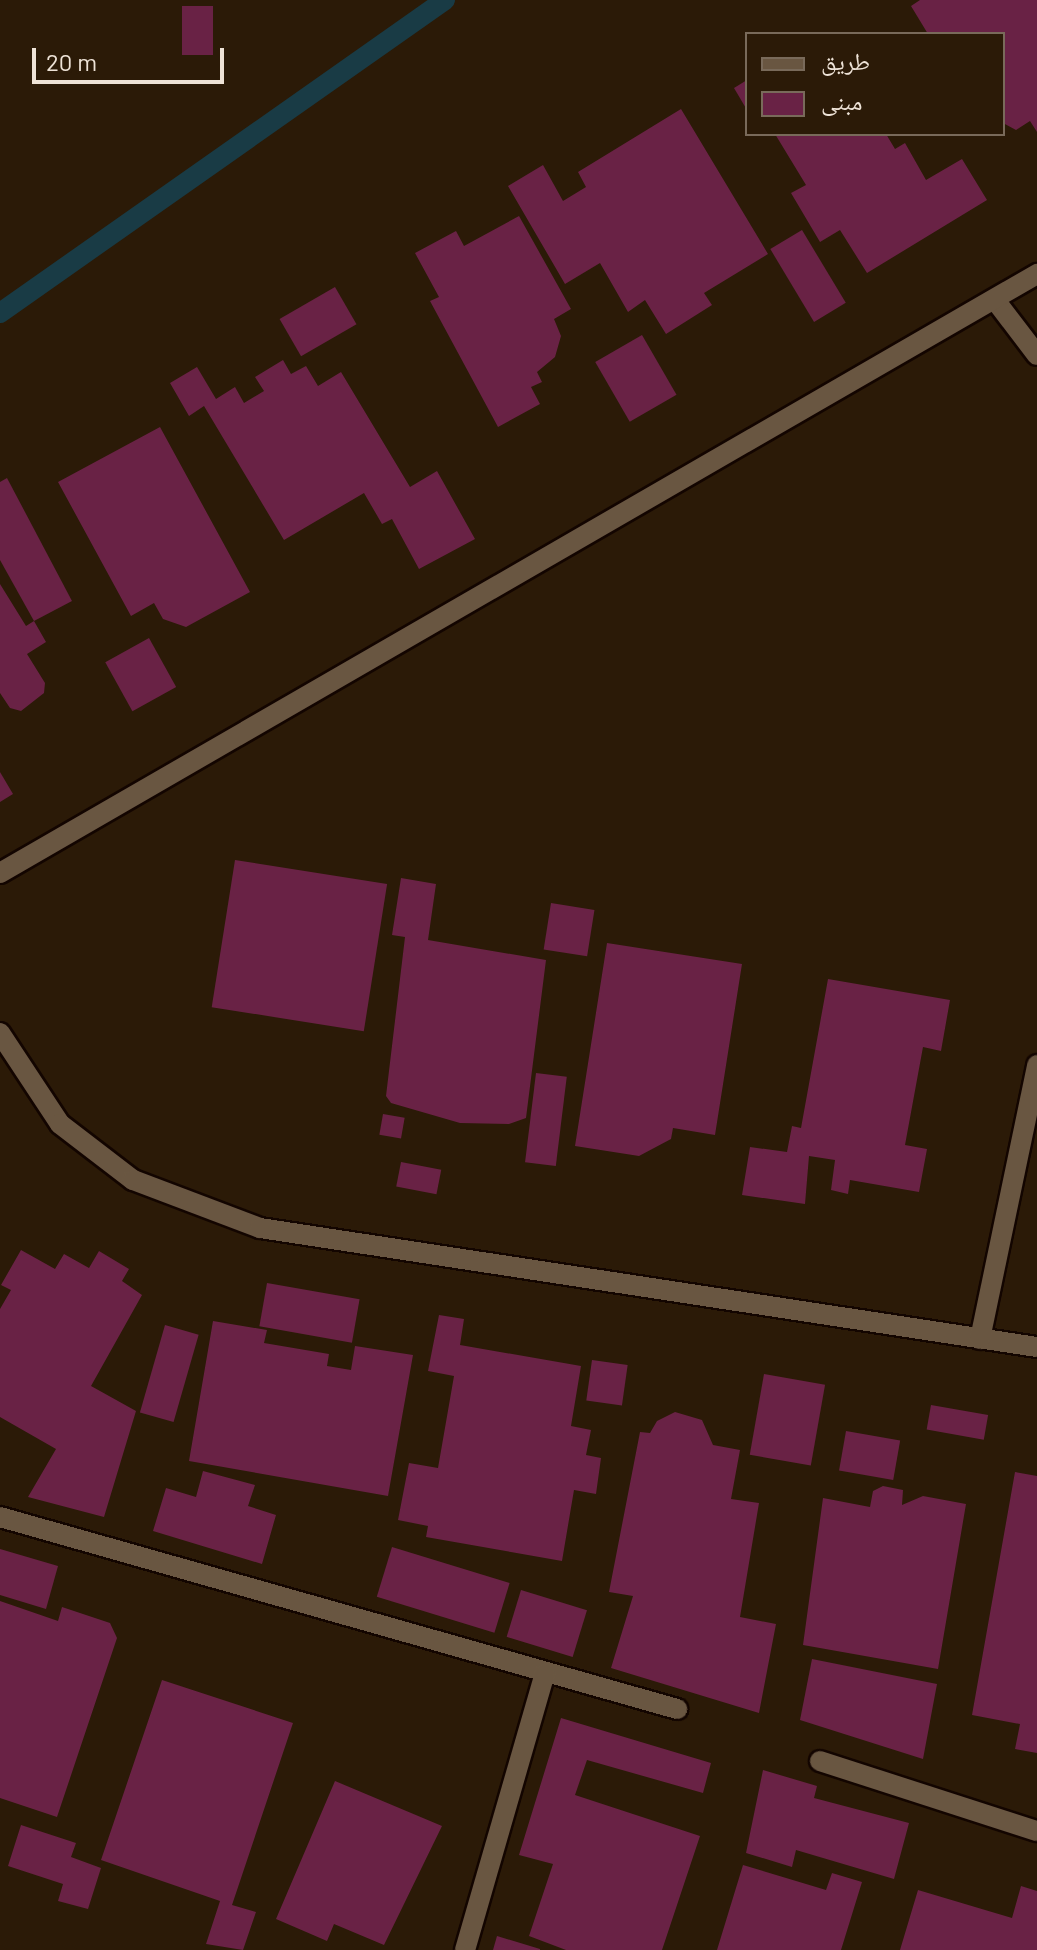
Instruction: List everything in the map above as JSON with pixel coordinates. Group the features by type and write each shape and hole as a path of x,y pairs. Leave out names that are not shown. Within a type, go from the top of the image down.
{"street":[{"path":"0,873 1037,274"},
{"path":"995,300 1037,355"},
{"path":"0,1033 60,1124 133,1180 260,1228 1037,1347"},
{"path":"980,1339 1037,1065"},
{"path":"0,1517 677,1709"},
{"path":"465,1950 545,1673"},
{"path":"820,1761 1037,1831"}],"building":[{"path":"920,0 1037,0 1037,132 1030,121 1016,130 1005,124 1005,32 927,32 911,6"},
{"path":"182,6 213,6 213,55 182,55"},
{"path":"745,81 745,107 734,88"},
{"path":"681,109 768,254 704,293 712,305 666,334 645,300 628,312 600,263 565,284 508,186 543,165 563,201 586,187 578,172"},
{"path":"776,136 887,136 895,149 905,143 926,180 962,159 987,200 867,273 840,230 820,242 791,193 806,185"},
{"path":"519,216 571,309 554,319 561,336 555,357 537,372 542,382 531,387 540,404 498,427 430,301 439,297 415,253 456,231 464,246"},
{"path":"802,230 846,303 814,322 770,249"},
{"path":"335,287 356,324 301,356 280,319"},
{"path":"642,335 676,395 630,422 595,362"},
{"path":"283,360 291,374 306,366 318,386 341,372 410,487 437,471 475,539 419,569 392,519 382,524 364,493 284,540 204,406 189,416 170,383 197,367 216,399 235,387 244,403 264,391 255,377"},
{"path":"160,427 250,592 186,627 163,619 154,603 131,616 58,482"},
{"path":"7,478 72,601 34,621 0,560 0,482"},
{"path":"0,584 26,626 34,621 46,642 27,654 45,683 44,693 21,711 10,708 0,693"},
{"path":"149,638 176,687 132,711 105,662"},
{"path":"0,772 13,794 0,802"},
{"path":"235,860 387,884 364,1031 212,1007"},
{"path":"401,878 436,884 428,940 546,960 526,1118 509,1124 460,1123 391,1103 386,1096 405,937 392,935"},
{"path":"551,903 594,910 587,956 544,949"},
{"path":"607,943 742,964 715,1135 673,1128 671,1139 639,1156 575,1146"},
{"path":"828,979 950,1000 941,1051 923,1047 905,1145 927,1149 919,1192 850,1180 848,1194 831,1190 835,1160 809,1156 805,1204 742,1195 750,1147 787,1152 792,1126 801,1128"},
{"path":"536,1073 567,1077 556,1166 525,1162"},
{"path":"383,1114 405,1118 401,1139 379,1135"},
{"path":"401,1162 441,1170 436,1194 396,1187"},
{"path":"21,1250 55,1269 64,1254 89,1268 99,1251 129,1269 122,1281 142,1295 91,1386 136,1411 104,1517 28,1497 56,1449 0,1417 0,1309 11,1290 1,1285"},
{"path":"267,1283 360,1299 352,1343 259,1326"},
{"path":"439,1315 464,1319 460,1345 581,1366 571,1426 591,1430 586,1455 601,1458 596,1494 574,1490 562,1561 426,1537 428,1526 398,1520 409,1463 438,1468 454,1376 428,1371"},
{"path":"213,1321 267,1330 264,1343 329,1354 327,1366 351,1370 355,1346 413,1355 388,1496 189,1461"},
{"path":"165,1325 199,1335 174,1422 140,1412"},
{"path":"592,1360 628,1365 622,1406 586,1401"},
{"path":"764,1374 825,1385 811,1466 750,1455"},
{"path":"931,1405 988,1415 984,1440 927,1430"},
{"path":"675,1412 702,1420 713,1445 740,1450 731,1499 759,1503 740,1617 776,1624 759,1713 611,1668 633,1596 609,1592 640,1432 650,1433 657,1421"},
{"path":"846,1431 900,1441 893,1480 839,1470"},
{"path":"203,1471 255,1485 248,1506 276,1515 262,1564 153,1531 166,1488 196,1497"},
{"path":"1015,1472 1037,1476 1037,1753 1015,1749 1020,1724 972,1715"},
{"path":"883,1486 903,1490 902,1505 923,1496 966,1504 938,1669 803,1645 823,1498 870,1507 873,1491"},
{"path":"392,1547 510,1583 494,1633 377,1597"},
{"path":"0,1549 58,1566 46,1609 0,1595"},
{"path":"521,1590 587,1610 573,1657 507,1637"},
{"path":"0,1601 58,1621 62,1607 110,1623 117,1638 57,1817 0,1798"},
{"path":"812,1659 937,1684 923,1759 800,1720"},
{"path":"162,1680 293,1723 232,1905 256,1912 243,1950 206,1944 220,1901 101,1860"},
{"path":"561,1718 711,1763 703,1793 587,1760 575,1795 700,1836 662,1950 566,1950 529,1936 553,1864 519,1855"},
{"path":"763,1770 817,1786 814,1798 909,1823 894,1879 796,1850 792,1867 746,1853"},
{"path":"335,1781 442,1826 384,1945 334,1924 327,1941 276,1919"},
{"path":"21,1825 76,1843 71,1857 101,1868 88,1909 58,1901 63,1884 8,1866"},
{"path":"743,1865 826,1890 832,1873 862,1882 841,1950 717,1950"},
{"path":"1021,1886 1037,1891 1037,1950 900,1950 918,1890 1012,1918"},
{"path":"497,1936 540,1949 540,1950 493,1950"}],"waterway":[{"path":"0,313 445,0"}]}
